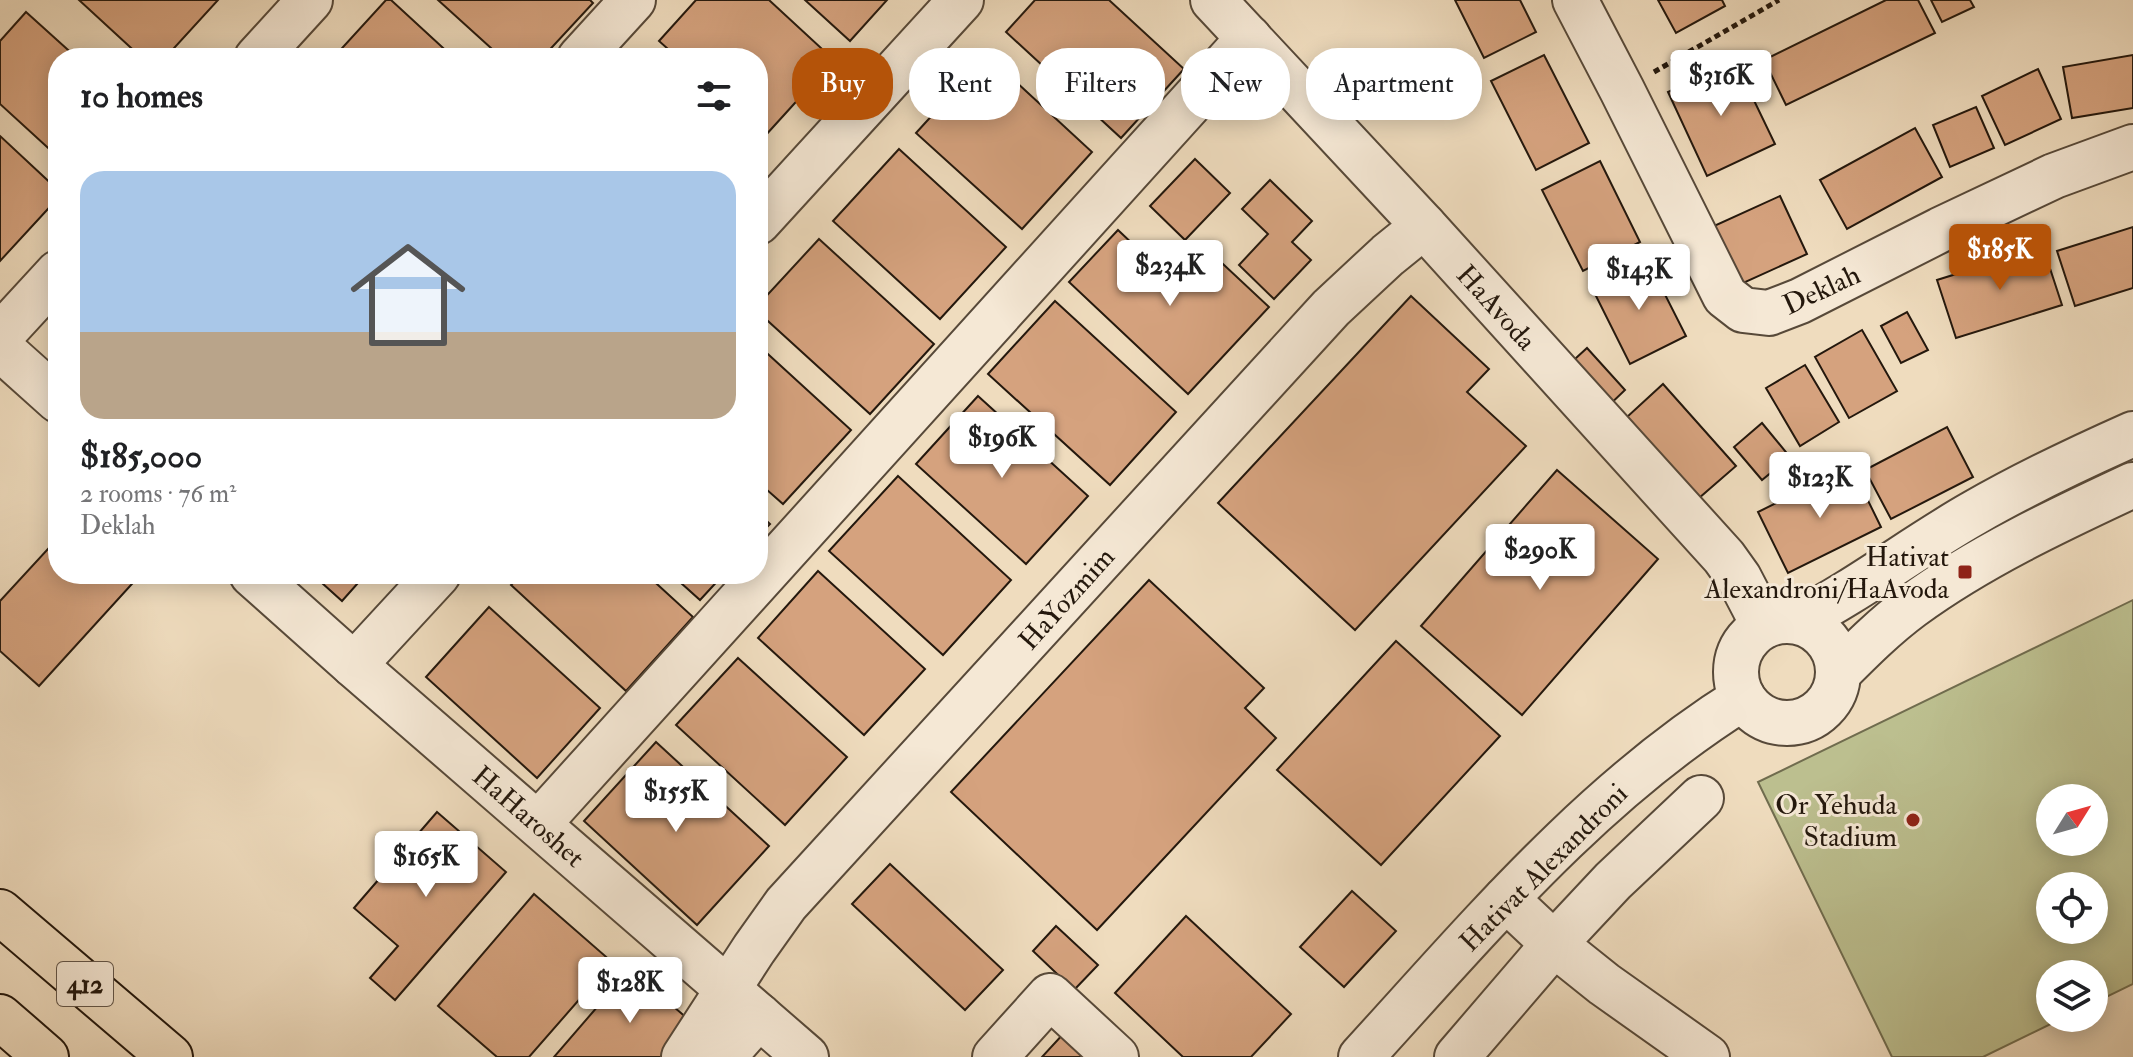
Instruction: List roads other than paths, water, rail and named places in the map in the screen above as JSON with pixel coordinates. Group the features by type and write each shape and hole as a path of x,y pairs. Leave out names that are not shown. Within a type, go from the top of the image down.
{"main road":[{"name":"412","path":"0,912 170,1057"},
{"path":"0,1017 46,1057"}],"street":[{"path":"266,48 310,0"},
{"path":"589,48 633,0"},
{"path":"768,211 961,0"},
{"name":"HaAvoda","path":"1213,0 1424,226 1781,624"},
{"name":"Deklah","path":"1575,0 1725,296 1743,310 1769,313 1800,301 2054,176 2133,147"},
{"path":"768,570 1249,38"},
{"name":"HaYozmim","path":"744,1002 786,904 1331,308 1379,262 1424,226"},
{"path":"0,336 48,284"},
{"path":"0,348 48,391"},
{"path":"1781,624 1813,628 1827,639 1836,655 1839,672 1836,689 1827,704 1815,715 1784,723 1768,719 1743,698 1737,683 1736,666 1749,637 1847,595 1976,512 2075,460 2133,434"},
{"path":"1839,672 1912,607 1968,568 2133,485"},
{"name":"HaHaroshet","path":"263,584 806,1057"},
{"path":"354,665 429,584"},
{"path":"538,824 755,584"},
{"name":"Hativat Alexandroni","path":"1361,1057 1571,832 1684,736 1743,698"},
{"path":"1457,1057 1613,881 1701,798"},
{"path":"1506,899 1554,944 1604,984 1707,1057"},
{"path":"995,1057 1050,996 1116,1057"},
{"path":"684,1057 744,1002"},
{"path":"723,1057 744,1002"}],"place":[{"name":"Hativat Alexandroni/HaAvoda","path":"1965,572"},
{"name":"Or Yehuda Stadium","path":"1913,820"}]}
